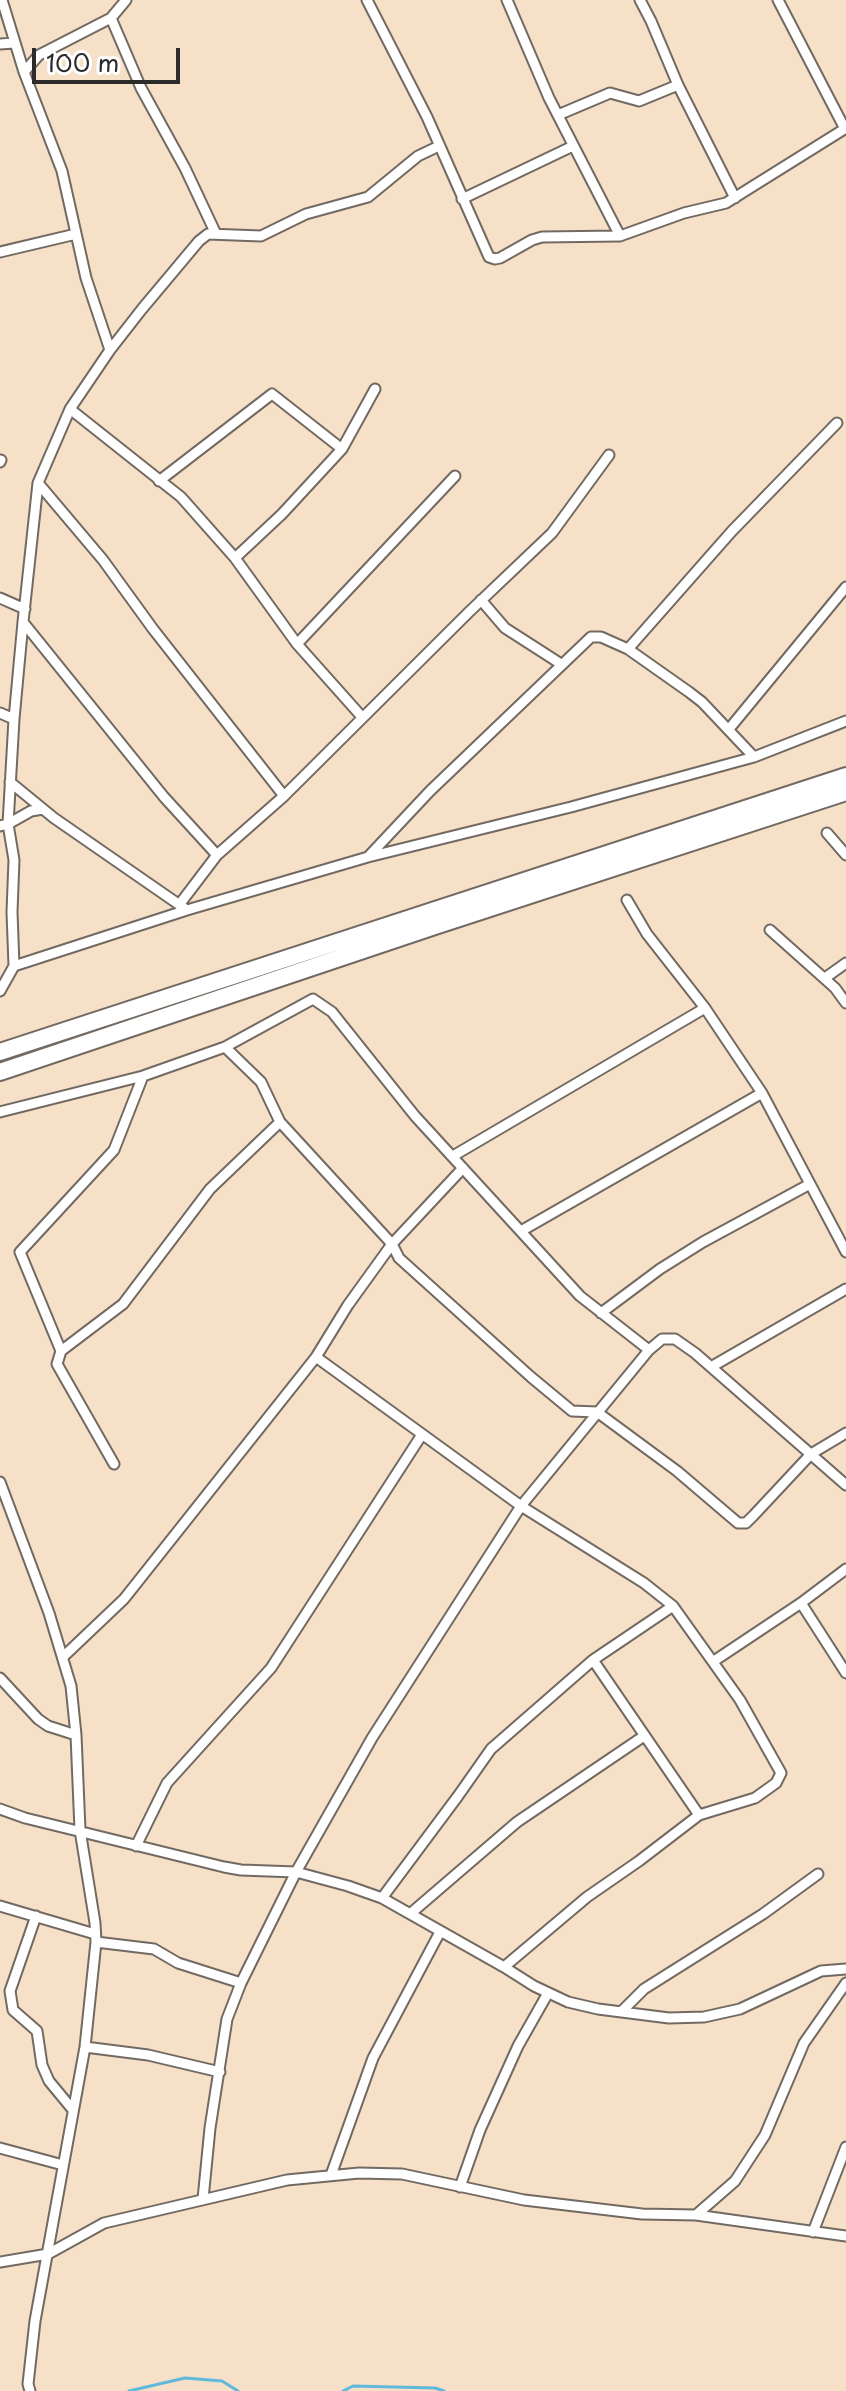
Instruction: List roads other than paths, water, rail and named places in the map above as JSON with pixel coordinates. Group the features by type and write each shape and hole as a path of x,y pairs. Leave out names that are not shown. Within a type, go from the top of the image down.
{"highway":[{"path":"0,1052 846,776"},
{"path":"0,1072 846,792"}],"street":[{"path":"2,0 24,72 62,171 86,278 110,350"},
{"path":"24,72 39,55 111,18 126,0"},
{"path":"367,0 427,117 489,257 495,259 542,237 620,236 684,213 726,203 846,129 778,0"},
{"path":"507,0 558,115 620,236"},
{"path":"640,0 678,85 735,198"},
{"path":"111,18 141,88 185,168 216,234"},
{"path":"0,44 14,43"},
{"path":"558,115 610,93 639,101 678,85"},
{"path":"0,991 14,966 14,860 4,825 38,483 70,409 110,350 208,234 261,236 306,214 368,197 418,156 439,146"},
{"path":"462,199 573,146"},
{"path":"0,252 76,234"},
{"path":"235,558 282,514 342,449 375,389"},
{"path":"159,481 272,394 342,449"},
{"path":"70,409 181,497 235,558 297,644 362,717"},
{"path":"628,649 732,531 837,423"},
{"path":"183,907 217,855 284,796 552,533 609,455"},
{"path":"297,644 455,476"},
{"path":"38,483 103,560 284,796"},
{"path":"729,729 846,587"},
{"path":"0,598 25,609"},
{"path":"481,600 505,628 561,664"},
{"path":"23,622 164,797 217,855"},
{"path":"368,857 430,791 591,637 601,637 628,649 702,702 754,757"},
{"path":"0,713 14,719"},
{"path":"14,966 183,907 754,757 846,721"},
{"path":"10,782 43,809 183,907"},
{"path":"4,825 31,811 43,809"},
{"path":"827,833 846,855"},
{"path":"627,900 647,934 705,1008 762,1093 846,1252"},
{"path":"770,930 825,978 846,1003"},
{"path":"825,978 846,963"},
{"path":"0,1112 143,1076 225,1047 313,999 332,1012 415,1116 580,1296 649,1350"},
{"path":"453,1156 705,1008"},
{"path":"225,1047 261,1082 280,1122 392,1244 399,1258 572,1411 597,1412 677,1471 738,1523 746,1523 811,1454 846,1433"},
{"path":"61,1351 20,1252 114,1150 143,1076"},
{"path":"521,1231 762,1093"},
{"path":"114,1464 57,1364 61,1351 123,1304 210,1189 280,1122"},
{"path":"63,1657 124,1599 316,1357 348,1305 392,1244 463,1168"},
{"path":"601,1313 660,1269 703,1242 810,1184"},
{"path":"711,1367 846,1289"},
{"path":"203,2199 210,2128 227,2019 241,1983 296,1872 372,1738 521,1506 649,1350 662,1339 675,1339 846,1485"},
{"path":"316,1357 521,1506 644,1583 673,1606 740,1700 781,1773 776,1783 755,1798 699,1815 587,1897 504,1967"},
{"path":"136,1846 167,1783 271,1668 421,1436"},
{"path":"0,1482 71,1686 80,1830 95,1938 85,2047 35,2321 29,2388"},
{"path":"714,1661 846,1569"},
{"path":"801,1603 846,1673"},
{"path":"382,1898 491,1749 593,1660 673,1606"},
{"path":"593,1660 699,1815"},
{"path":"0,1678 38,1719 48,1726 76,1735"},
{"path":"410,1914 517,1822 644,1736"},
{"path":"0,1809 25,1818 241,1870 296,1872 382,1898 534,1986 568,2002 669,2018 704,2017 740,2009 821,1971 846,1969"},
{"path":"621,2012 637,1994 763,1914 818,1874"},
{"path":"0,1906 95,1938 154,1949 178,1963 241,1983"},
{"path":"36,1916 10,1991 13,2010 37,2031 42,2065 49,2081 73,2110"},
{"path":"331,2175 373,2058 440,1932"},
{"path":"696,2215 735,2181 765,2135 796,2057 846,1983"},
{"path":"460,2187 480,2130 518,2046 548,1993"},
{"path":"85,2047 148,2055 220,2072"},
{"path":"813,2232 846,2147"},
{"path":"0,2148 63,2165"},
{"path":"0,2262 48,2254 104,2223 287,2180 331,2175 402,2174 524,2200 642,2214 696,2215 846,2236"}],"waterway":[{"path":"129,2391 185,2378 222,2381 238,2391"},
{"path":"343,2391 353,2386 435,2388 444,2391"}]}
